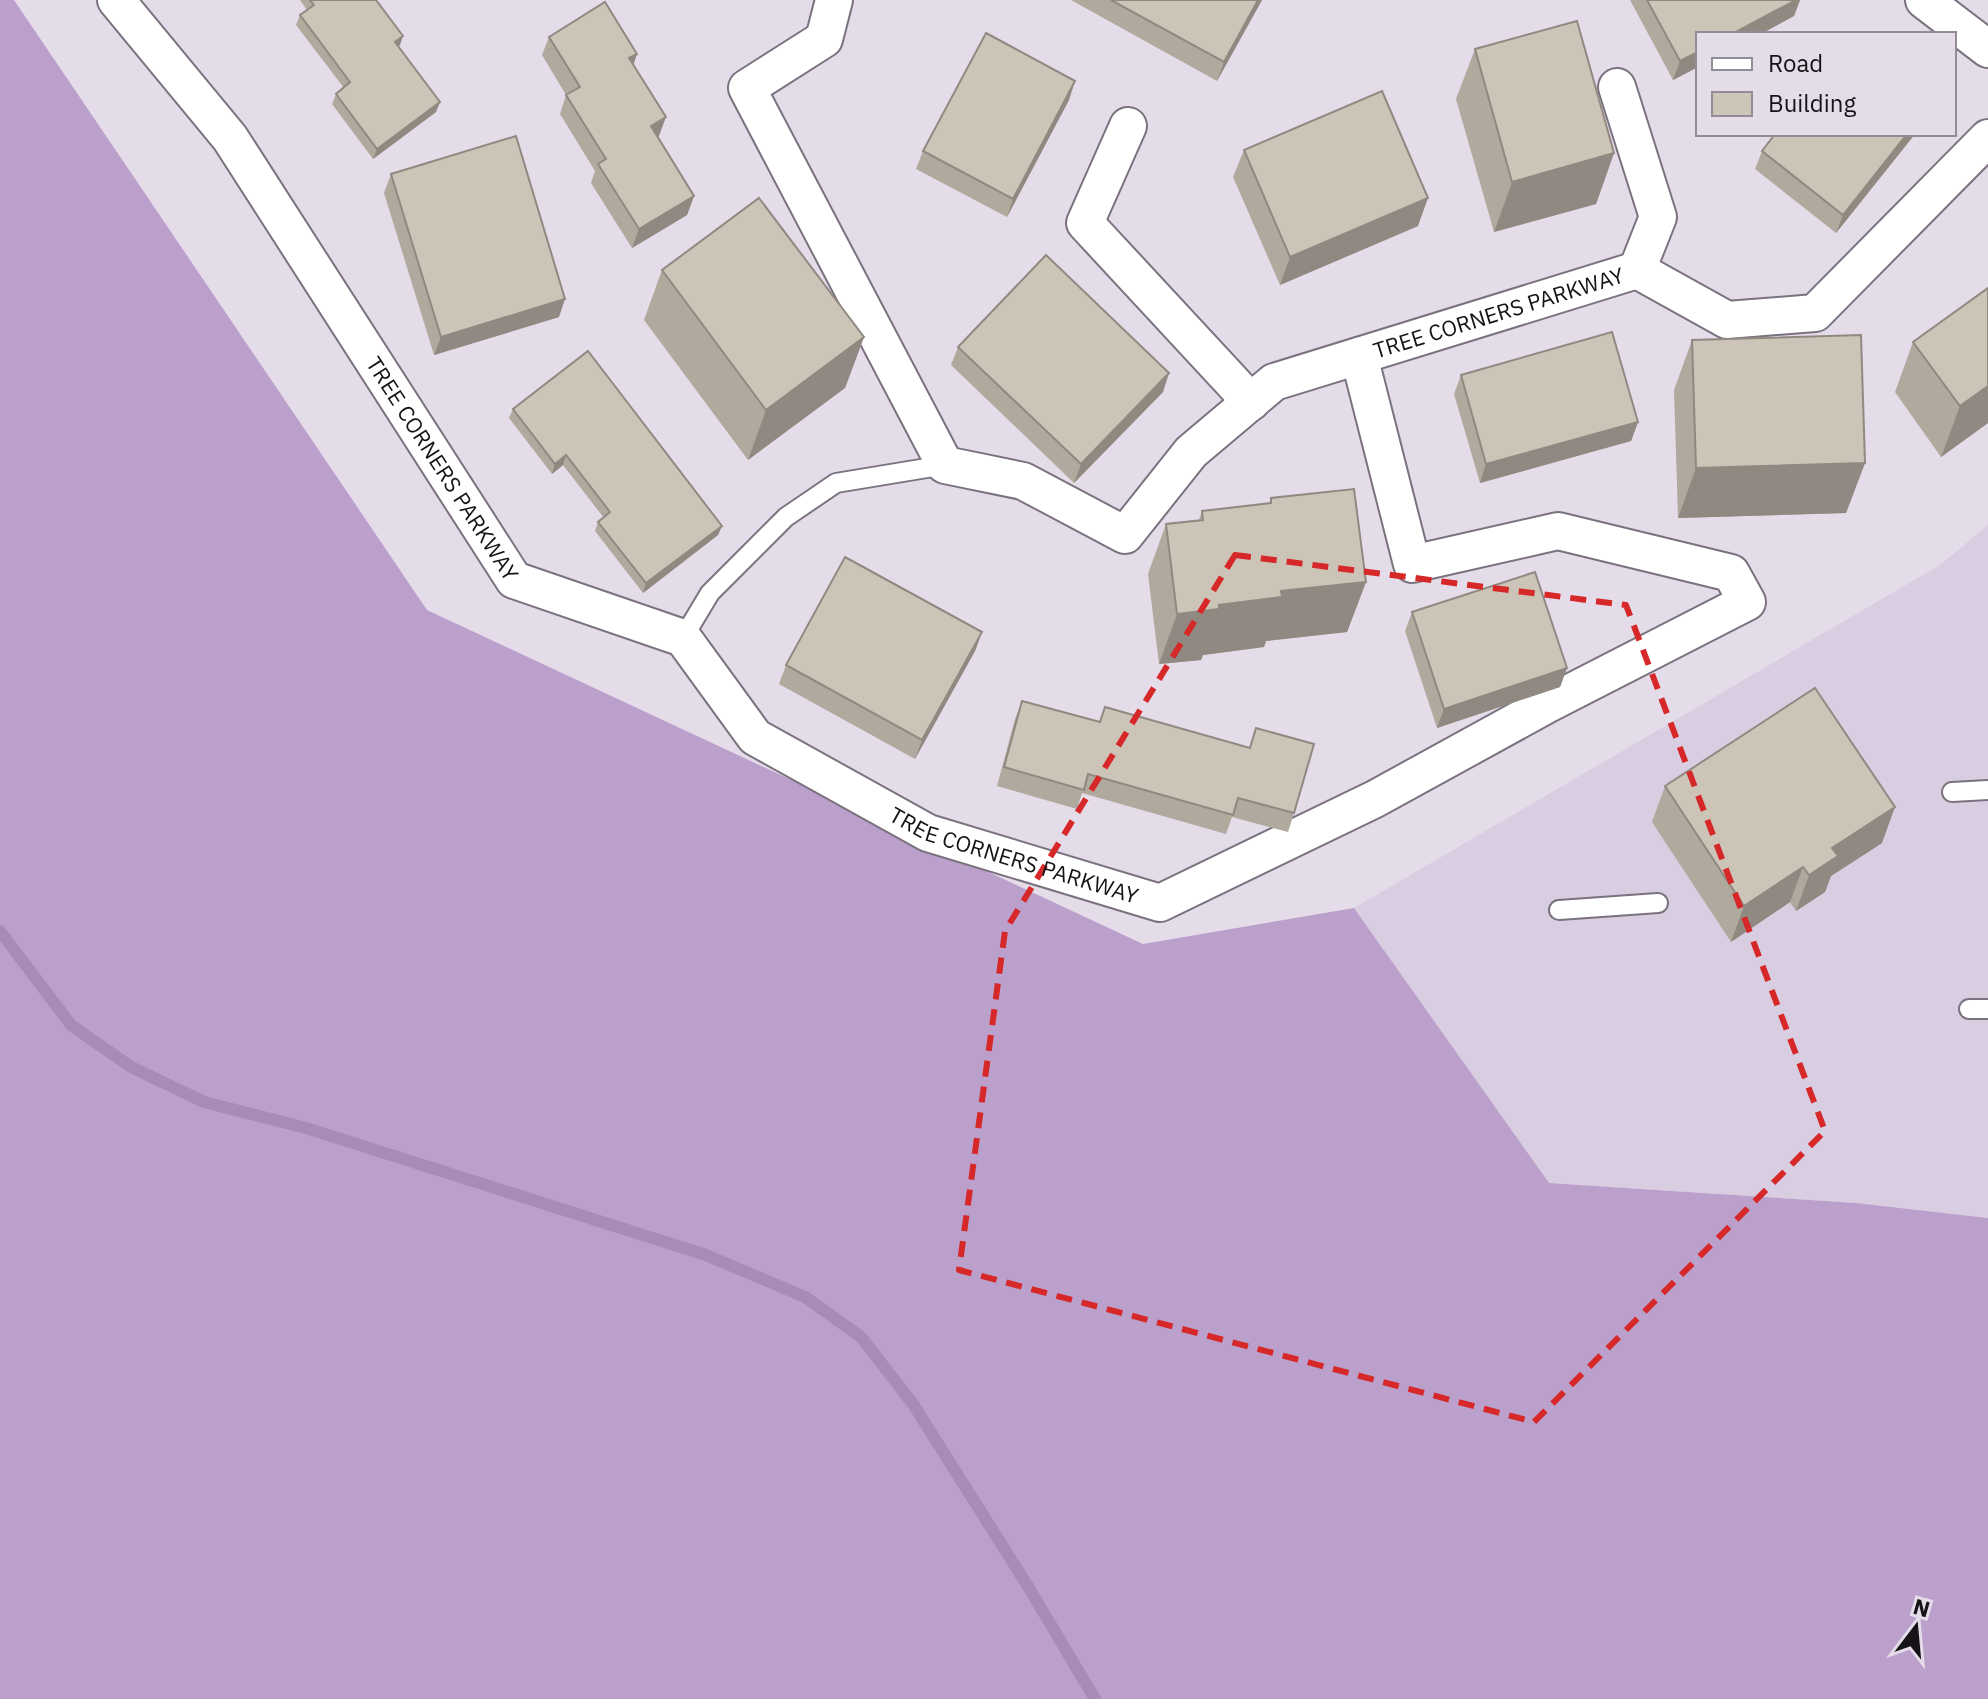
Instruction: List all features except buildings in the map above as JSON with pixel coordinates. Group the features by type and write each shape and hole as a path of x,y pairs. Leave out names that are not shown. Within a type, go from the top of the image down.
{"street":[{"name":"TREE CORNERS PARKWAY","path":"116,0 230,138 514,580 683,638 755,737 928,833 1160,903 1375,799 1548,704 1747,602 1731,573 1558,531 1412,564 1359,356"},
{"path":"834,0 824,39 747,88 945,465"},
{"path":"1924,0 1988,49"},
{"name":"TREE CORNERS PARKWAY","path":"1617,87 1658,217 1637,270"},
{"path":"1128,126 1085,223 1251,402"},
{"name":"TREE CORNERS PARKWAY","path":"945,465 1023,481 1125,535 1191,452 1274,382 1637,270 1727,320 1815,313 1988,138"}],"lane":[{"path":"683,638 710,593 786,517 836,483 945,465"},
{"path":"1952,792 1988,790"},
{"path":"1559,910 1658,903"},
{"path":"1969,1009 1988,1009"}],"highlighted area":[{"path":"1235,555 1626,605 1825,1131 1534,1422 959,1270 1005,931"}],"shaded area":[{"path":"0,0 14,0 427,610 1143,944 1354,908 1549,1183 1856,1203 1988,1218 1988,1699 0,1699"},
{"path":"1988,525 1988,1218 1856,1203 1549,1183 1354,908 1940,565"}],"waterway":[{"path":"0,931 71,1025 131,1067 204,1102 306,1128 706,1255 805,1297 861,1337 913,1404 1095,1699"}]}
